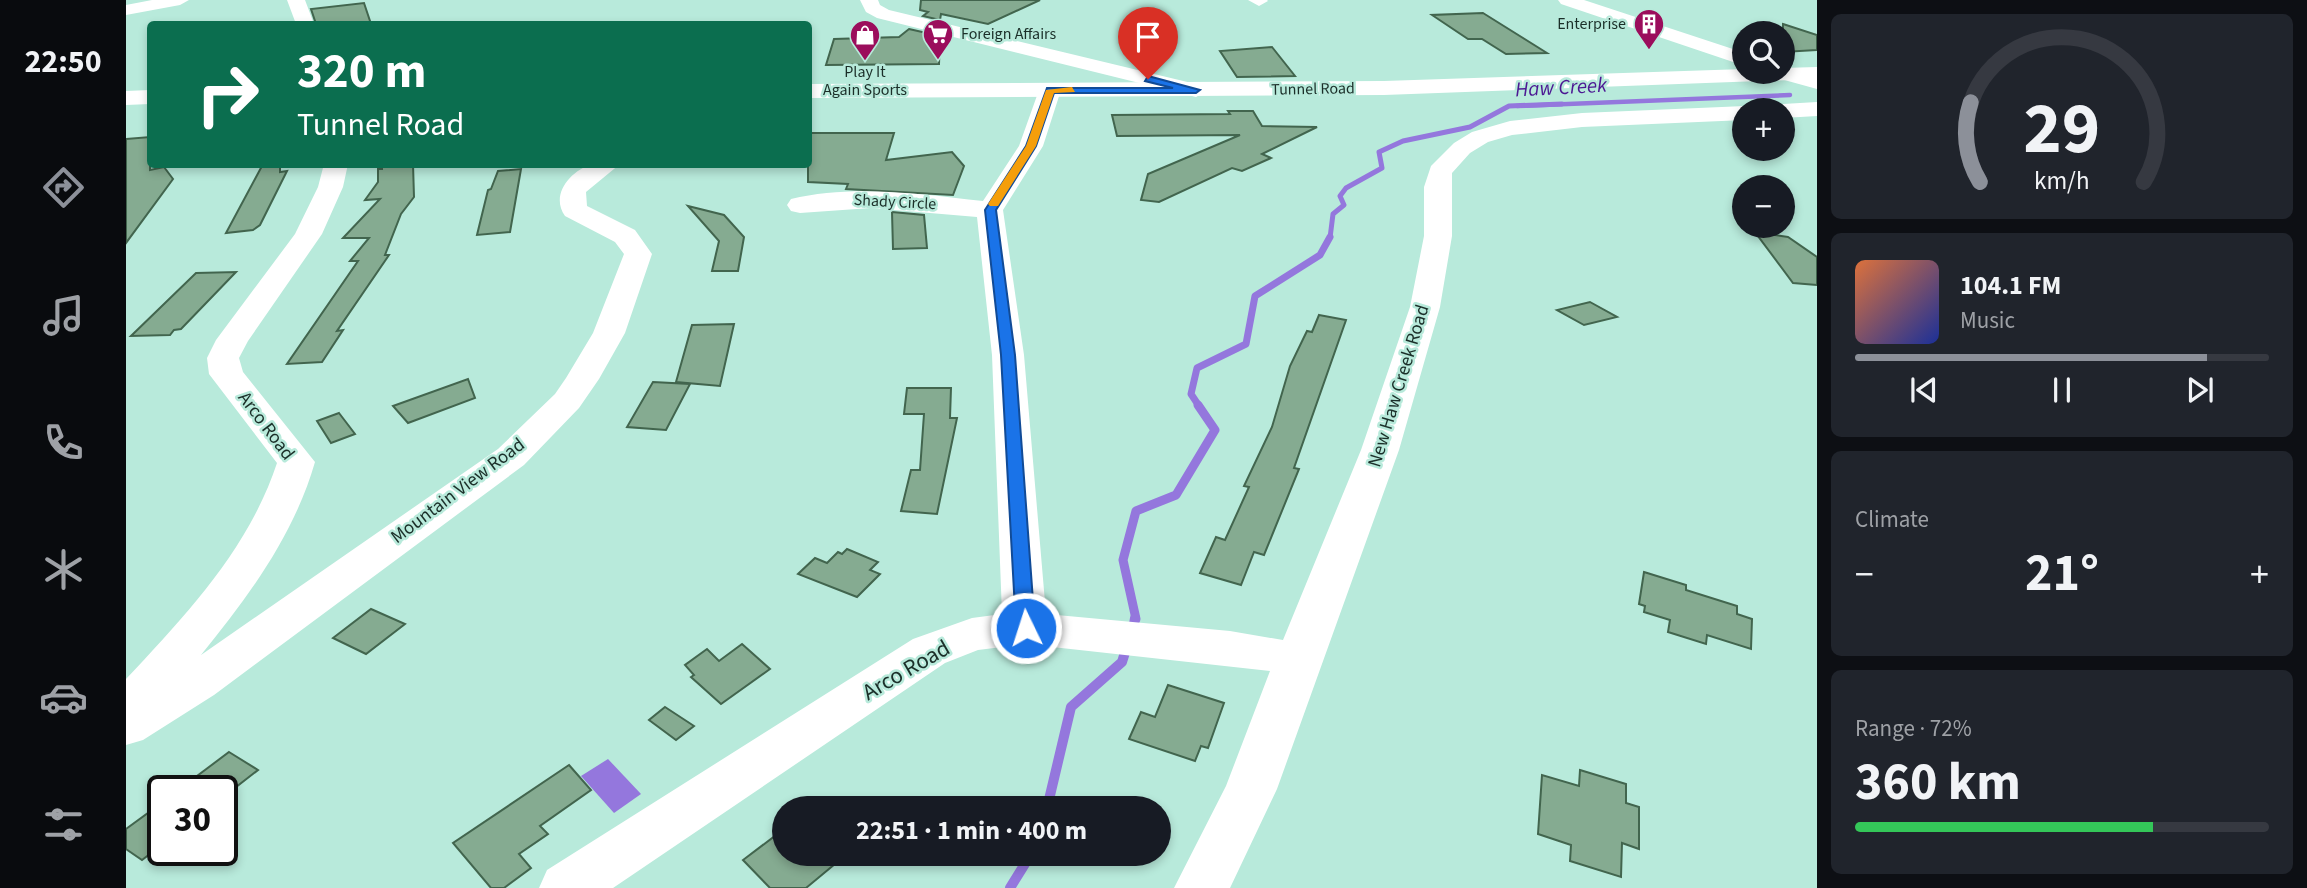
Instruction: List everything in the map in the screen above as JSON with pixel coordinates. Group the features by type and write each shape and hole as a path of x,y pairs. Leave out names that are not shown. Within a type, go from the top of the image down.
{"main road":[{"name":"Tunnel Road","path":"812,91 1196,90 1523,85 1732,75"},
{"name":"Tunnel Road","path":"1795,82 1816,95"},
{"path":"126,98 147,97"}],"street":[{"path":"126,10 180,0"},
{"path":"296,0 304,21"},
{"path":"869,0 872,8 883,14 1196,90"},
{"path":"1567,0 1732,57"},
{"path":"1026,628 1008,355 990,210 1031,146 1050,90"},
{"path":"1795,105 1816,95"},
{"name":"New Haw Creek Road","path":"1202,888 1251,789 1298,659 1347,541 1380,450 1424,307 1438,236 1437,187 1440,172 1462,148 1480,137 1510,128 1582,120 1732,114"},
{"name":"Arco Road","path":"126,710 223,597 291,487 296,462 226,374 223,358 321,212 333,183 335,168"},
{"name":"Mountain View Road","path":"126,726 197,682 511,457 567,401 609,333 638,254 625,236 574,210 573,189 602,168"},
{"name":"Shady Circle","path":"800,205 834,200 940,204 990,210"},
{"name":"Arco Road","path":"568,888 929,651 972,634 1026,628 1095,633 1298,659"}],"shaded area":[{"path":"608,759 641,794 614,813 581,776"}],"building":[{"path":"921,0 1040,0 988,24 941,14 940,20 923,16 928,12 920,10"},
{"path":"364,3 370,21 315,21 311,9"},
{"path":"1483,13 1547,53 1506,54 1482,39 1468,39 1432,15"},
{"path":"1795,28 1817,35 1817,50 1795,51"},
{"path":"909,29 940,36 939,64 826,65 834,39 899,37"},
{"path":"1272,47 1295,76 1237,77 1220,51"},
{"path":"1228,111 1253,111 1262,126 1317,127 1262,154 1271,158 1242,171 1232,168 1159,202 1141,200 1148,174 1240,135 1117,136 1112,115 1230,114"},
{"path":"812,133 894,133 886,160 952,152 964,166 953,195 846,189 848,184 808,182 808,168 812,168"},
{"path":"147,137 147,168 165,168 173,179 126,243 126,139"},
{"path":"261,168 280,168 280,172 287,171 260,225 253,230 226,233"},
{"path":"413,168 414,197 401,214 385,255 389,255 337,331 343,330 322,362 287,364 358,261 350,261 369,238 343,238 380,199 365,200 378,182 378,169"},
{"path":"521,169 510,232 477,235 488,190 491,189 498,171"},
{"path":"688,206 724,215 744,237 738,271 712,271 719,241"},
{"path":"892,212 924,215 927,248 893,249"},
{"path":"1759,238 1789,238 1817,257 1817,285 1793,283"},
{"path":"236,272 181,329 174,330 170,335 131,336 196,273"},
{"path":"1590,302 1617,317 1584,325 1557,310"},
{"path":"1319,315 1346,320 1294,468 1299,469 1264,555 1254,552 1241,585 1200,573 1216,537 1225,540 1249,487 1244,486 1272,427 1290,366 1307,331 1312,332"},
{"path":"734,324 720,386 676,382 692,325"},
{"path":"468,379 475,398 408,423 393,406"},
{"path":"653,382 690,384 666,430 627,427"},
{"path":"907,388 951,388 950,418 957,418 937,514 901,511 911,470 920,470 924,414 904,414"},
{"path":"339,413 355,434 331,443 317,421"},
{"path":"847,549 878,562 870,570 880,574 857,597 798,574 815,558 827,563 838,552 842,554"},
{"path":"1644,572 1686,585 1686,590 1737,606 1737,614 1752,619 1751,649 1707,635 1706,644 1668,632 1670,620 1644,612 1645,606 1639,604"},
{"path":"371,609 405,624 366,654 333,638"},
{"path":"742,644 770,669 721,704 691,677 694,675 685,665 707,649 719,661"},
{"path":"1168,685 1224,703 1208,748 1201,746 1195,761 1129,739 1141,712 1155,717"},
{"path":"665,707 694,726 676,740 649,720"},
{"path":"229,752 258,770 238,786 238,775 198,775"},
{"path":"569,765 591,790 540,826 548,834 519,854 531,868 504,888 491,888 453,843"},
{"path":"1580,770 1626,784 1626,803 1639,807 1639,849 1622,843 1621,877 1570,861 1571,845 1538,834 1542,775 1579,786"},
{"path":"147,814 147,856 142,860 126,849 126,829"},
{"path":"772,838 772,866 833,866 806,888 770,888 743,860"}],"waterway":[{"name":"Haw Creek","path":"1517,106 1790,95"},
{"name":"Haw Creek","path":"1330,238 1333,214 1344,205 1340,196 1346,188 1382,168 1379,152 1403,141 1470,127 1509,106 1562,104"},
{"name":"Haw Creek","path":"1199,406 1191,394 1197,368 1246,344 1255,296 1320,255 1330,237"},
{"name":"Haw Creek","path":"1136,619 1123,560 1136,511 1176,495 1215,430 1198,405"},
{"name":"Haw Creek","path":"1133,630 1135,618"},
{"name":"Haw Creek","path":"1050,796 1071,707 1122,662 1127,646"},
{"name":"Haw Creek","path":"1010,888 1024,866"}],"slow traffic":[{"path":"994,204 1031,146 1050,90 1072,90"}],"place":[{"name":"Enterprise","path":"1649,51"},
{"name":"Foreign Affairs","path":"938,61"},
{"name":"Play It Again Sports","path":"865,62"}],"route":[{"path":"1026,628 1008,355 990,210 1031,146 1050,90 1196,90 1148,79"}]}
